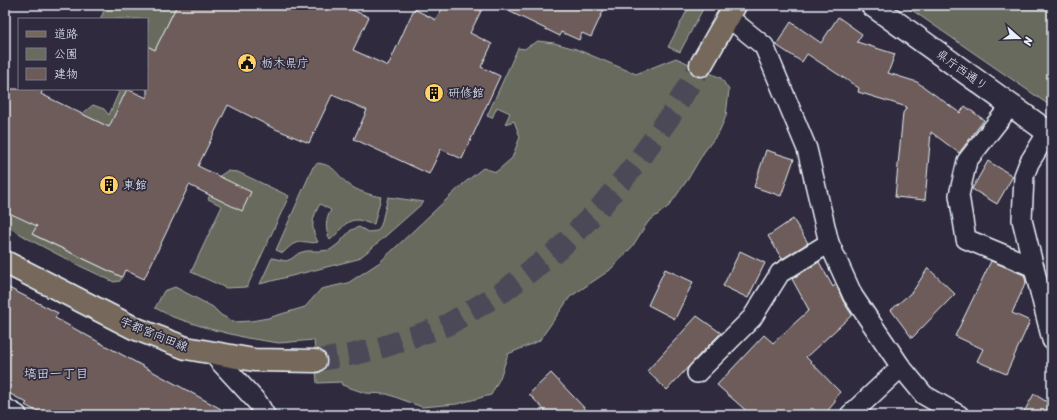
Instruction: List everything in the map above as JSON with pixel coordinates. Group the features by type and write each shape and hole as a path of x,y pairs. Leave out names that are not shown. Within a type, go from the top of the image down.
{"main road":[{"path":"701,65 732,11"},
{"name":"宇都宮向田線","path":"5,262 134,328 186,348 254,360 315,361"}],"street":[{"name":"県庁西通り","path":"872,5 1050,133"},
{"path":"732,11 764,46 807,149 829,243 853,296 901,366 924,395 960,415"},
{"path":"1011,105 967,161 959,195 966,238 1034,267"},
{"path":"1050,133 1029,163 1024,176 1022,220 1052,340"},
{"path":"697,373 752,318 780,273 829,243"},
{"path":"212,353 258,403 265,415"},
{"path":"850,415 901,366"},
{"path":"5,408 17,415"}],"green space":[{"path":"107,5 177,5 155,50 148,46 148,18 100,18"},
{"path":"690,5 705,5 680,52 668,47"},
{"path":"1052,5 1052,107 906,6"},
{"path":"538,41 554,43 576,49 636,74 676,58 721,78 729,90 726,116 719,132 704,152 688,179 669,206 648,222 632,247 610,270 570,297 539,341 508,354 500,378 491,395 457,404 422,407 387,394 365,393 342,385 341,382 317,383 314,340 279,343 247,338 210,329 173,317 155,308 164,291 175,287 213,307 221,315 234,322 268,318 305,307 321,289 348,283 380,262 463,184 483,168 496,172 512,158 520,137 514,121 505,124 510,113 497,107 492,118 487,116 518,48 525,49"},
{"path":"115,90 131,91 119,116 109,127 82,114 93,105 104,109 109,115 119,92"},
{"path":"318,163 332,168 355,189 381,197 374,224 353,220 342,227 330,240 326,225 331,210 320,204 315,214 313,223 315,237 318,242 297,243 291,245 283,253 276,250 313,167"},
{"path":"227,171 238,172 289,196 247,287 226,288 191,272 222,206 208,199 218,177"},
{"path":"388,197 424,202 358,259 260,284 272,258 286,261 299,253 306,251 330,250 351,230 359,227 368,232 377,231 381,225"},
{"path":"5,203 37,226 33,235 122,277 120,281 114,282 80,266 5,225"}],"building":[{"path":"177,5 341,5 369,17 353,50 388,66 414,9 436,20 444,5 484,5 470,33 492,44 481,67 500,76 462,159 441,149 429,174 354,139 367,110 332,95 309,143 273,128 228,105 198,166 251,192 242,211 189,185 144,279 125,270 122,277 32,234 37,226 5,211 5,89 43,90 41,94 109,127 127,90 147,98 148,46 155,50"},
{"path":"496,5 606,5 591,37 582,33 579,40 561,32 560,36"},
{"path":"838,17 862,34 857,42 895,54 888,73 917,82 960,113 965,106 984,120 959,153 931,132 925,200 895,197 903,113 907,107 858,92 859,88 807,54 802,62 776,45 791,22 821,43"},
{"path":"766,150 794,159 781,196 754,187"},
{"path":"988,161 1013,176 997,204 972,189"},
{"path":"793,219 808,243 782,259 768,236"},
{"path":"740,251 765,263 748,298 723,286"},
{"path":"991,261 1024,275 1026,282 1012,313 1030,321 1006,374 977,361 983,349 955,336"},
{"path":"819,262 833,287 836,284 843,301 852,315 806,357 840,392 835,398 835,402 824,415 820,415 812,408 806,415 751,415 717,385 764,335 773,343 809,310 792,279"},
{"path":"928,268 955,294 912,338 891,310 913,291"},
{"path":"665,269 693,282 675,319 648,305"},
{"path":"5,286 58,313 55,318 232,415 43,415 25,405 27,403 5,391"},
{"path":"697,316 721,333 667,390 647,371"},
{"path":"551,373 591,415 549,415 529,394"},
{"path":"1034,394 1052,405 1052,415 1022,415"}],"tunnel":[{"path":"315,361 355,354 383,347 447,325 504,291 558,250 599,209 637,162 671,115 701,65"}],"place":[{"name":"栃木県庁","path":"247,63"},
{"name":"研修館","path":"434,93"},
{"name":"東館","path":"109,185"}],"district":[{"name":"塙田一丁目","path":"56,373"}]}
